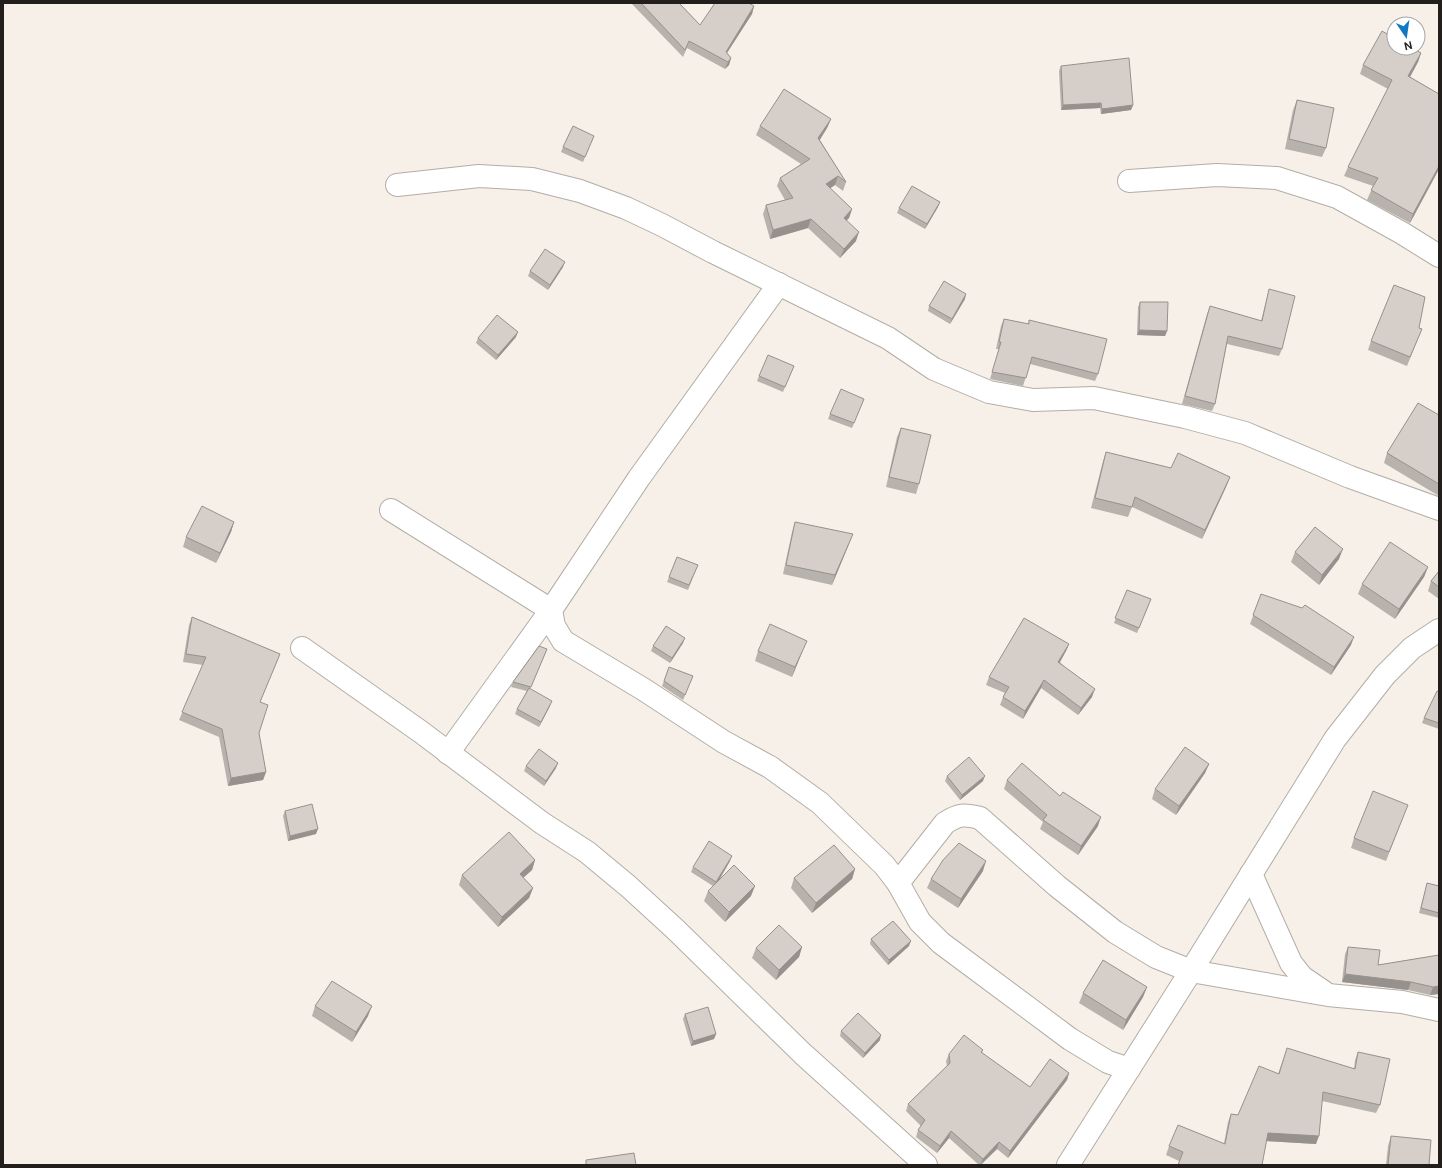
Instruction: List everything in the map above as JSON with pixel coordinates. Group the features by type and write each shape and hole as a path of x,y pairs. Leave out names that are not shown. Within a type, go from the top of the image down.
{"street":[{"path":"1129,181 1217,175 1276,178 1337,197 1402,233 1439,256"},
{"path":"397,185 478,176 532,179 580,191 626,208 888,338 934,369 989,392 1033,400 1094,398 1185,417 1246,433 1350,477 1439,509"},
{"path":"448,753 551,610 639,478 779,284"},
{"path":"391,510 551,610 554,626 563,641 643,689 724,742 770,767 820,803 884,865 898,883 920,922 940,943 1070,1039 1108,1062 1129,1069"},
{"path":"1068,1165 1335,739 1385,675 1412,648 1439,630"},
{"path":"302,648 542,823 587,852 628,886 696,948 736,990 803,1054 926,1165"},
{"path":"898,883 945,823 955,816 966,814 980,818 1057,886 1115,932 1156,957 1191,971 1328,995 1402,1002 1439,1010"},
{"path":"1251,874 1291,963 1302,977 1328,995"}],"building":[{"path":"641,3 679,3 700,25 715,3 749,3 754,6 726,52 731,58 728,62 689,41 685,50"},
{"path":"1382,31 1386,33 1386,56 1419,56 1408,76 1439,94 1439,166 1413,214 1371,190 1378,178 1348,167 1392,80 1363,65"},
{"path":"1129,58 1133,105 1102,109 1101,103 1063,105 1061,66"},
{"path":"784,89 831,119 818,138 846,182 838,176 826,184 852,209 844,218 859,232 844,249 811,219 773,230 766,205 793,198 780,178 810,159 760,126"},
{"path":"1297,100 1334,108 1326,148 1289,139"},
{"path":"573,126 594,136 585,157 563,147"},
{"path":"912,186 940,202 927,224 899,208"},
{"path":"545,249 565,262 550,285 530,271"},
{"path":"944,281 966,294 952,319 929,306"},
{"path":"1394,285 1425,297 1419,328 1422,329 1410,357 1371,341"},
{"path":"1269,289 1295,296 1282,349 1228,336 1215,404 1185,396 1210,306 1262,321"},
{"path":"1140,302 1168,302 1167,331 1139,330"},
{"path":"497,315 518,332 498,355 478,338"},
{"path":"1004,319 1029,324 1029,320 1107,339 1098,374 1032,357 1026,378 992,372 1001,342 999,342"},
{"path":"768,355 794,366 785,387 759,376"},
{"path":"841,389 864,399 854,423 830,414"},
{"path":"1418,403 1439,415 1439,484 1387,453"},
{"path":"901,428 931,435 919,484 889,477"},
{"path":"1106,452 1171,468 1178,453 1230,477 1205,530 1135,497 1132,507 1095,498"},
{"path":"202,506 234,522 220,553 186,537"},
{"path":"795,522 853,534 835,575 786,565"},
{"path":"1315,527 1343,549 1322,575 1295,552"},
{"path":"1390,542 1428,567 1399,609 1362,584"},
{"path":"677,557 698,565 689,585 669,577"},
{"path":"1439,571 1439,587 1431,581"},
{"path":"1127,590 1151,599 1139,628 1115,618"},
{"path":"1261,594 1302,608 1305,605 1354,637 1334,667 1253,615"},
{"path":"192,617 280,654 260,702 268,705 259,733 266,772 231,778 222,729 182,712 206,657 186,654"},
{"path":"1024,618 1069,644 1058,662 1095,689 1081,708 1044,680 1025,711 1003,697 1009,687 989,677"},
{"path":"770,624 807,641 795,667 758,651"},
{"path":"666,626 685,638 672,658 653,646"},
{"path":"539,646 547,649 531,687 513,682"},
{"path":"669,667 693,676 685,695 664,681"},
{"path":"529,688 552,701 541,722 517,709"},
{"path":"1437,691 1439,692 1439,723 1424,718"},
{"path":"1185,747 1209,764 1179,806 1155,789"},
{"path":"539,749 558,763 546,781 526,766"},
{"path":"969,757 985,776 962,795 947,776"},
{"path":"1022,763 1060,796 1063,792 1101,817 1081,846 1043,820 1047,815 1007,780"},
{"path":"1373,791 1408,805 1389,852 1354,838"},
{"path":"312,804 318,829 290,836 285,811"},
{"path":"509,832 535,860 520,874 533,888 502,917 462,875"},
{"path":"709,841 732,856 716,882 693,867"},
{"path":"959,843 986,861 961,899 931,879 943,860"},
{"path":"834,845 855,869 816,903 794,878"},
{"path":"734,865 755,886 729,912 708,891"},
{"path":"1427,883 1439,886 1439,913 1421,908"},
{"path":"893,921 911,941 889,960 871,939"},
{"path":"779,925 802,947 779,970 756,948"},
{"path":"1348,947 1380,950 1378,965 1439,955 1439,986 1433,987 1411,982 1345,974"},
{"path":"1103,960 1147,987 1126,1020 1083,993"},
{"path":"332,981 372,1006 356,1032 315,1006"},
{"path":"708,1007 716,1034 693,1041 685,1014"},
{"path":"858,1013 881,1035 865,1053 841,1031"},
{"path":"964,1035 983,1050 981,1052 1030,1087 1050,1059 1069,1073 1010,1151 999,1142 983,1159 951,1131 940,1146 918,1130 925,1120 908,1104 950,1063 949,1054"},
{"path":"1287,1048 1355,1069 1358,1052 1390,1059 1380,1105 1323,1092 1319,1136 1268,1133 1262,1165 1178,1165 1183,1152 1169,1146 1178,1125 1225,1144 1231,1114 1238,1115 1259,1066 1279,1074"},
{"path":"1391,1136 1431,1140 1429,1165 1388,1165"},
{"path":"634,1153 636,1165 586,1165 586,1160"}]}
